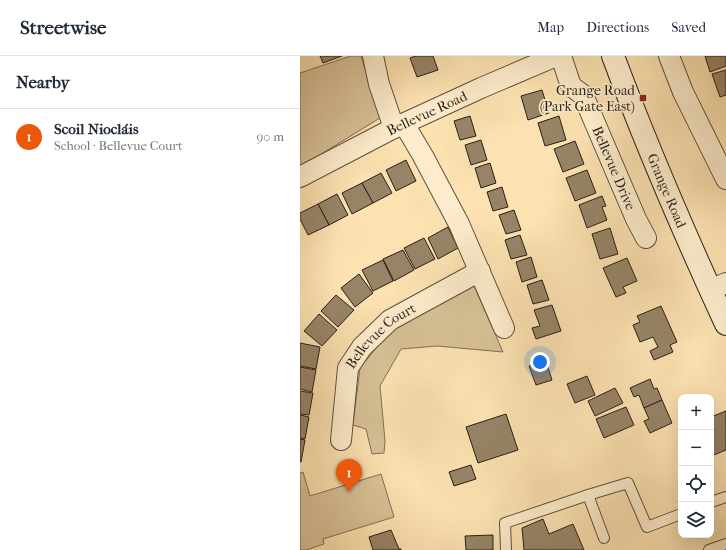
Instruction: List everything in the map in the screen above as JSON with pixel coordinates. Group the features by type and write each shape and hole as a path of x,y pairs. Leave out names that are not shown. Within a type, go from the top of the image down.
{"main road":[{"name":"Grange Road","path":"613,56 641,132 718,286 726,324"}],"street":[{"path":"372,56 379,84 399,126 423,156 460,224 504,328"},
{"name":"Bellevue Road","path":"300,177 399,126 481,88 556,56"},
{"name":"Bellevue Drive","path":"561,56 570,86 583,95 633,212 646,238"},
{"path":"669,56 683,92 726,179"},
{"name":"Bellevue Court","path":"341,440 348,368 362,347 390,320 480,270"}],"lane":[{"path":"506,550 505,523 628,483 646,527 678,515"},
{"path":"588,495 604,538"},
{"path":"714,501 726,497"},
{"path":"709,550 726,544"}],"shaded area":[{"path":"351,56 361,56 380,118 300,167 300,73"},
{"path":"474,286 503,352 437,346 401,349 380,386 385,441 384,453 372,454 366,429 353,425 360,368 390,331"},
{"path":"303,472 310,496 381,474 394,517 323,539 324,544 306,550 300,550 300,473"}],"building":[{"path":"320,56 342,56 323,63"},
{"path":"416,56 433,56 438,70 417,77 410,58"},
{"path":"705,56 726,56 726,66 710,72"},
{"path":"726,70 726,95 720,97 712,74"},
{"path":"542,90 549,113 528,120 521,96"},
{"path":"470,116 476,136 460,140 454,121"},
{"path":"559,116 566,140 545,146 538,123"},
{"path":"481,140 487,160 471,165 465,145"},
{"path":"575,141 584,164 563,172 554,149"},
{"path":"406,160 416,181 396,191 386,170"},
{"path":"490,163 496,183 481,188 475,168"},
{"path":"587,170 596,193 575,201 566,178"},
{"path":"381,173 392,193 373,203 362,183"},
{"path":"362,183 373,203 352,214 342,193"},
{"path":"502,187 508,207 493,211 487,192"},
{"path":"337,194 348,215 329,225 318,204"},
{"path":"602,196 606,206 602,207 607,220 587,228 579,205"},
{"path":"318,204 329,225 308,235 300,219 300,213"},
{"path":"514,210 521,230 506,234 499,215"},
{"path":"448,227 458,248 438,259 428,238"},
{"path":"610,228 618,254 600,259 592,234"},
{"path":"520,235 527,255 511,259 505,240"},
{"path":"424,238 435,259 415,269 404,248"},
{"path":"403,250 414,270 394,281 383,259"},
{"path":"531,257 537,277 522,282 516,262"},
{"path":"627,258 637,281 623,287 626,293 616,297 603,268"},
{"path":"383,260 393,281 373,291 362,270"},
{"path":"359,274 373,293 355,307 341,288"},
{"path":"542,280 549,300 533,304 527,285"},
{"path":"336,295 354,310 338,327 321,311"},
{"path":"552,305 561,331 536,339 532,328 540,326 534,310"},
{"path":"661,306 677,342 670,345 673,352 654,360 650,351 658,347 653,337 640,342 633,325 640,322 637,316"},
{"path":"319,314 337,330 322,346 304,331"},
{"path":"300,343 320,347 316,369 300,366"},
{"path":"546,361 552,380 536,385 529,366"},
{"path":"300,367 316,370 312,392 300,389"},
{"path":"587,376 595,395 575,403 567,384"},
{"path":"650,379 654,389 657,388 662,400 644,408 639,395 634,397 630,388"},
{"path":"615,388 623,403 595,416 588,401"},
{"path":"300,391 313,393 309,415 300,414"},
{"path":"662,400 672,423 650,433 644,421 649,419 644,408"},
{"path":"626,407 634,425 604,438 596,419"},
{"path":"726,411 726,450 714,455 714,430 714,416"},
{"path":"506,414 518,450 478,463 466,427"},
{"path":"300,415 309,417 305,439 300,438"},
{"path":"300,439 305,440 301,462 300,462"},
{"path":"471,465 476,479 454,486 449,472"},
{"path":"543,519 549,534 573,524 584,550 524,550 522,528"},
{"path":"391,530 399,549 401,550 373,550 369,537"},
{"path":"493,535 493,550 466,550 465,536"}],"place":[{"name":"Grange Road (Park Gate East)","path":"643,98"},
{"name":"Scoil Niocláis","path":"349,492"}]}
